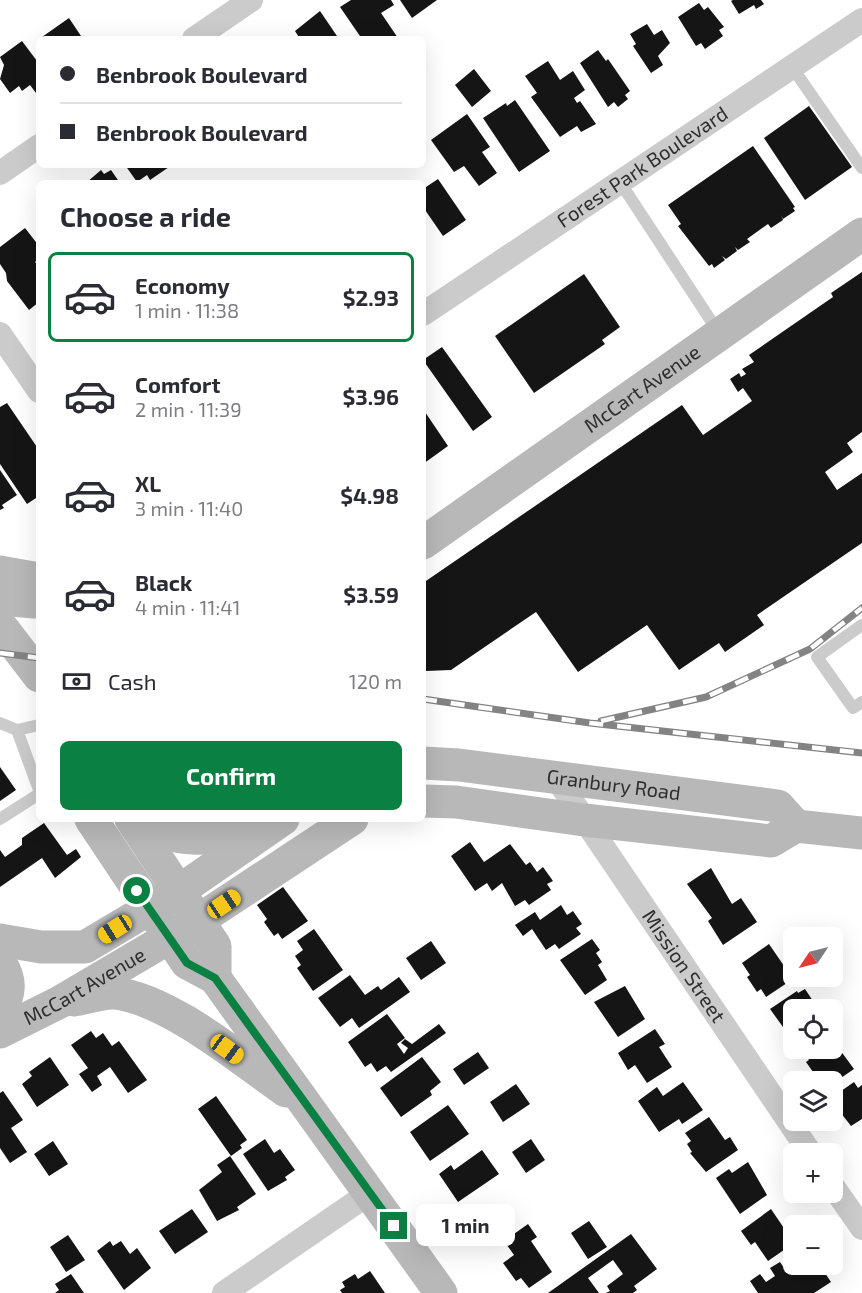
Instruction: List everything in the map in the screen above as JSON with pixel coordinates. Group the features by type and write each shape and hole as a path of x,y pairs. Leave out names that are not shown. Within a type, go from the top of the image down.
{"street":[{"path":"198,36 251,0"},
{"name":"Forest Park Boulevard","path":"426,312 862,20"},
{"path":"0,173 36,148"},
{"name":"McCart Avenue","path":"426,541 862,234"},
{"path":"0,334 36,387"},
{"path":"0,572 36,578"},
{"path":"0,599 36,601"},
{"path":"0,625 36,672"},
{"name":"Granbury Road","path":"426,763 459,765 778,806 796,826 771,842 456,802 426,801"},
{"name":"Mission Street","path":"557,778 804,1143"},
{"path":"93,822 139,914 168,937 187,963 215,978 371,1192 441,1293"},
{"path":"133,822 215,946 215,978"},
{"path":"143,822 156,832 185,839 233,835 278,823"},
{"path":"199,920 347,822"},
{"path":"0,940 41,947 85,947 179,891 278,823"},
{"path":"796,826 862,833"},
{"name":"McCart Avenue","path":"0,1032 60,1002 199,920"},
{"path":"0,963 9,986 8,997 0,1011"},
{"path":"60,1002 114,993 155,1006 214,1040 304,1103"},
{"path":"224,1293 371,1192"},
{"path":"843,1201 862,1228"}],"lane":[{"path":"792,67 862,168"},
{"path":"620,182 720,334"},
{"path":"862,625 817,657 853,708 862,702"},
{"path":"0,723 17,730 36,726"},
{"path":"17,730 36,782"},
{"path":"0,819 36,796"}],"building":[{"path":"351,0 391,0 394,5 381,13 397,36 360,36 340,7"},
{"path":"400,0 437,0 412,18"},
{"path":"761,0 764,4 756,9 754,5 739,14 731,1"},
{"path":"699,3 704,10 708,7 724,27 719,30 723,36 705,49 701,43 696,46 678,17"},
{"path":"320,11 337,36 298,36 295,31"},
{"path":"69,18 81,36 43,36"},
{"path":"647,24 654,35 662,30 670,43 658,56 663,65 651,73 633,46 636,44 630,34"},
{"path":"22,41 36,60 36,93 30,85 22,91 19,86 10,93 0,79 4,65 0,57"},
{"path":"598,50 606,61 608,59 630,91 625,95 628,99 618,107 614,102 608,107 580,63"},
{"path":"548,61 560,80 573,71 585,90 574,98 577,103 580,101 596,124 581,132 577,126 560,137 531,97 537,93 525,76"},
{"path":"474,69 491,91 472,107 455,85"},
{"path":"515,100 550,151 519,172 483,118"},
{"path":"809,106 852,167 805,200 764,138"},
{"path":"467,114 490,147 482,152 497,173 479,186 464,166 454,172 431,140"},
{"path":"753,146 795,207 793,208 795,211 783,219 781,215 783,220 771,228 768,224 747,239 750,242 738,250 735,247 737,251 726,259 722,256 725,260 714,268 712,264 709,266 678,226 681,224 668,205"},
{"path":"127,168 168,168 150,180 147,175 136,180"},
{"path":"101,170 104,174 111,170 118,180 89,180"},
{"path":"438,179 466,220 443,236 426,211 426,187"},
{"path":"25,228 36,242 36,304 29,310 7,281 6,273 0,264 0,247"},
{"path":"862,272 862,432 847,443 853,452 825,472 837,490 862,473 862,543 757,615 764,625 725,652 719,643 679,670 647,625 578,672 536,612 451,670 426,671 426,581 682,405 703,435 752,401 743,388 738,392 730,379 739,373 741,377 746,374 742,369 754,362 749,355 833,297 831,293"},
{"path":"584,274 620,327 602,340 605,344 534,393 495,336"},
{"path":"442,347 492,417 473,431 426,364 426,358"},
{"path":"7,403 36,446 36,498 27,504 0,464 0,407"},
{"path":"426,413 448,446 426,462"},
{"path":"0,470 17,495 2,505 4,508 0,510"},
{"path":"0,767 16,790 0,801"},
{"path":"44,823 67,855 76,849 81,857 55,878 42,858 0,887 0,850 5,857 22,845 22,838"},
{"path":"470,842 484,862 510,844 526,865 530,862 537,872 543,867 553,881 547,884 551,890 529,905 525,900 515,906 502,883 492,891 487,883 475,891 451,856"},
{"path":"711,868 732,904 741,898 757,922 723,945 708,921 712,918 687,884"},
{"path":"283,887 308,921 282,939 278,933 274,936 264,922 267,919 257,905"},
{"path":"561,905 567,915 573,911 582,924 576,928 581,934 559,949 555,944 546,950 532,929 523,936 515,925 535,912 540,920"},
{"path":"314,929 343,970 313,991 297,968 301,965 295,956 303,950 297,941"},
{"path":"592,939 600,950 596,953 602,962 598,965 607,980 585,995 560,960"},
{"path":"431,941 446,963 421,980 406,958"},
{"path":"769,944 783,964 783,986 766,997 761,989 757,992 747,977 750,975 742,963"},
{"path":"350,975 365,995 378,986 381,990 399,977 410,992 359,1028 352,1018 340,1027 318,998"},
{"path":"625,986 645,1019 618,1037 594,1002"},
{"path":"805,989 812,999 785,999 797,991 798,993"},
{"path":"783,1000 783,1027 770,1009"},
{"path":"387,1014 405,1038 397,1044 404,1054 408,1048 401,1043 405,1039 412,1044 439,1024 446,1033 391,1072 386,1066 377,1072 371,1063 365,1067 348,1042"},
{"path":"655,1029 665,1044 659,1047 672,1067 647,1083 635,1065 628,1070 618,1053"},
{"path":"91,1031 96,1038 103,1033 112,1046 119,1041 147,1080 128,1093 110,1067 97,1076 102,1085 92,1092 79,1074 88,1068 71,1045"},
{"path":"478,1052 489,1068 464,1085 453,1069"},
{"path":"843,1054 854,1069 843,1076 843,1071 812,1071 806,1062 843,1059"},
{"path":"50,1057 69,1085 37,1107 22,1084 32,1076 29,1072"},
{"path":"422,1057 441,1082 430,1091 432,1095 401,1117 380,1088"},
{"path":"683,1082 703,1110 682,1124 679,1119 659,1132 638,1101 657,1087 663,1096"},
{"path":"854,1082 858,1088 862,1085 862,1119 851,1126 843,1116 843,1090"},
{"path":"516,1084 530,1104 503,1122 490,1102"},
{"path":"3,1091 23,1120 11,1128 27,1152 10,1163 0,1148 0,1093"},
{"path":"216,1096 247,1140 240,1145 242,1148 231,1156 198,1109"},
{"path":"448,1105 469,1134 430,1161 410,1132"},
{"path":"709,1117 725,1140 730,1137 738,1150 706,1172 690,1153 692,1152 687,1144 691,1141 685,1133"},
{"path":"265,1139 274,1153 280,1149 295,1170 285,1177 287,1180 268,1191 243,1154"},
{"path":"531,1139 545,1160 526,1173 512,1152"},
{"path":"53,1141 68,1164 49,1176 34,1154"},
{"path":"482,1150 499,1174 458,1202 439,1174 451,1165 454,1170"},
{"path":"230,1156 256,1194 237,1207 239,1210 217,1221 199,1190 222,1172 217,1165"},
{"path":"748,1162 767,1195 740,1214 716,1178 729,1169 732,1173"},
{"path":"192,1209 208,1232 175,1254 159,1231"},
{"path":"771,1209 783,1227 783,1251 768,1261 755,1242 751,1245 741,1231"},
{"path":"589,1221 607,1247 588,1259 571,1233"},
{"path":"528,1224 537,1237 531,1241 552,1272 529,1288 521,1278 516,1281 503,1263 514,1255 504,1241"},
{"path":"631,1234 657,1269 634,1286 637,1290 633,1293 606,1293 610,1291 607,1286 623,1274 613,1260 588,1278 599,1293 548,1293"},
{"path":"68,1235 85,1260 66,1272 50,1247"},
{"path":"110,1241 113,1246 121,1241 130,1254 137,1248 151,1268 124,1290 97,1251"},
{"path":"780,1262 783,1266 783,1275 826,1275 831,1282 814,1293 758,1293 750,1281 760,1274 766,1282 775,1276 770,1268"},
{"path":"370,1271 385,1293 342,1293 340,1290 345,1287 342,1282 355,1274 358,1279"},
{"path":"71,1274 84,1293 55,1293 59,1290 55,1284"}],"railway":[{"path":"601,721 706,697 810,649 862,608"},
{"path":"0,653 36,658"},
{"path":"426,699 590,723 862,753"}],"route":[{"path":"137,891 187,963 215,978 394,1226"}]}
